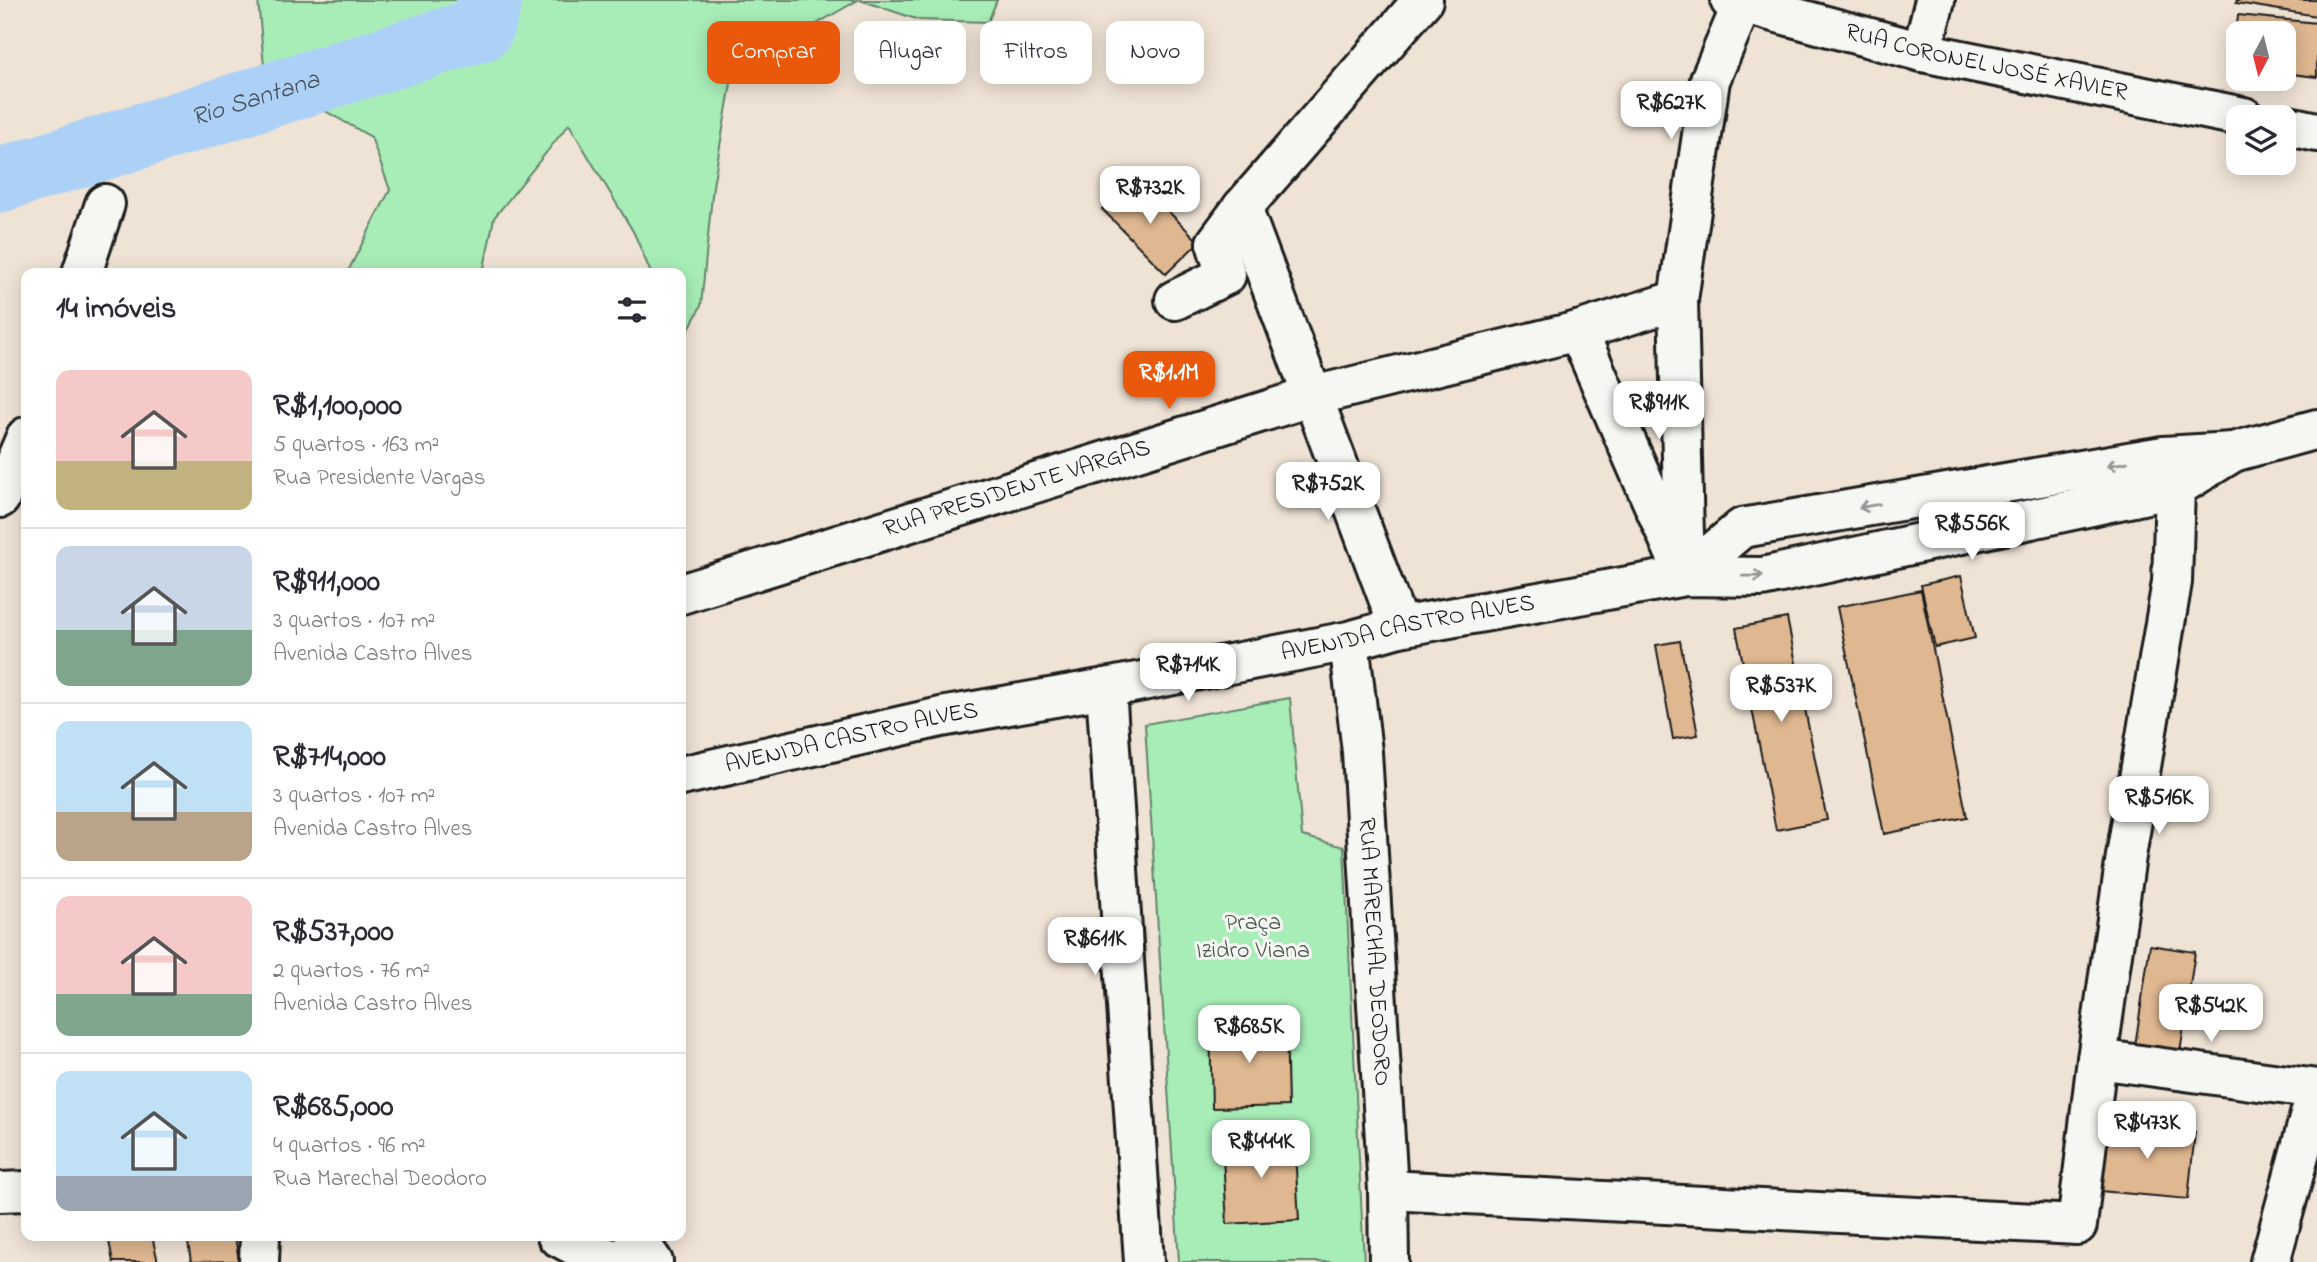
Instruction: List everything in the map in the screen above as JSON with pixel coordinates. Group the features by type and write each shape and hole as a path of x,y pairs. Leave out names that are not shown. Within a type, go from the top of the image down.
{"street":[{"path":"1175,300 1226,275 1216,243 1242,208 1423,0"},
{"path":"1922,52 1935,0"},
{"path":"1685,576 1678,300 1710,80 1739,1"},
{"name":"RUA CORONEL JOSÉ XAVIER","path":"1739,1 1922,52 2226,113"},
{"path":"2296,128 2317,132"},
{"path":"84,268 105,204"},
{"path":"1242,208 1399,627"},
{"name":"RUA PRESIDENTE VARGAS","path":"686,592 1313,396 1578,331 1678,300"},
{"path":"1578,331 1685,576"},
{"name":"AVENIDA CASTRO ALVES","path":"686,775 941,717 1349,641 1399,627 1685,576 1762,577 2169,472 2317,429"},
{"path":"0,498 21,449"},
{"path":"1388,1191 2077,1225 2096,1059 2126,856 2172,582 2169,472"},
{"name":"AVENIDA CASTRO ALVES","path":"1685,576 1742,528 2169,472"},
{"name":"RUA MARECHAL DEODORO","path":"1349,641 1362,752 1388,1191 1389,1262"},
{"path":"1106,688 1144,1262"},
{"path":"2096,1059 2317,1088 2270,1262"},
{"path":"0,1192 21,1191"},
{"path":"259,1262 260,1241"},
{"path":"566,1241 587,1252 625,1262"},
{"path":"638,1241 653,1262"}],"green space":[{"path":"258,0 858,0 822,21 707,21 707,84 731,84 713,186 701,306 686,334 686,268 649,268 634,233 569,124 494,218 484,268 350,268 390,190 371,137 265,77"},
{"path":"860,0 997,0 988,21 919,20"},
{"name":"Praça Izidro Viana","path":"1290,698 1302,836 1344,847 1364,1262 1179,1262 1145,724"}],"building":[{"path":"2237,0 2317,0 2317,16 2236,3"},
{"path":"2238,15 2317,23 2317,77 2296,74 2296,21 2237,21"},
{"path":"1134,177 1199,242 1166,274 1102,209"},
{"path":"1961,576 1975,638 1935,647 1921,585"},
{"path":"1921,590 1967,817 1884,834 1837,607"},
{"path":"1787,618 1827,820 1776,830 1736,628"},
{"path":"1680,641 1698,735 1673,739 1656,645"},
{"path":"2150,945 2195,952 2180,1053 2135,1046"},
{"path":"1286,1022 1288,1106 1212,1108 1210,1025"},
{"path":"2106,1124 2195,1132 2188,1199 2100,1191"},
{"path":"1294,1136 1299,1220 1227,1224 1222,1141"},
{"path":"109,1241 153,1241 158,1262 113,1262"},
{"path":"188,1241 236,1241 239,1261 191,1262"}],"waterway":[{"name":"Rio Santana","path":"0,180 481,29 490,0"}]}
